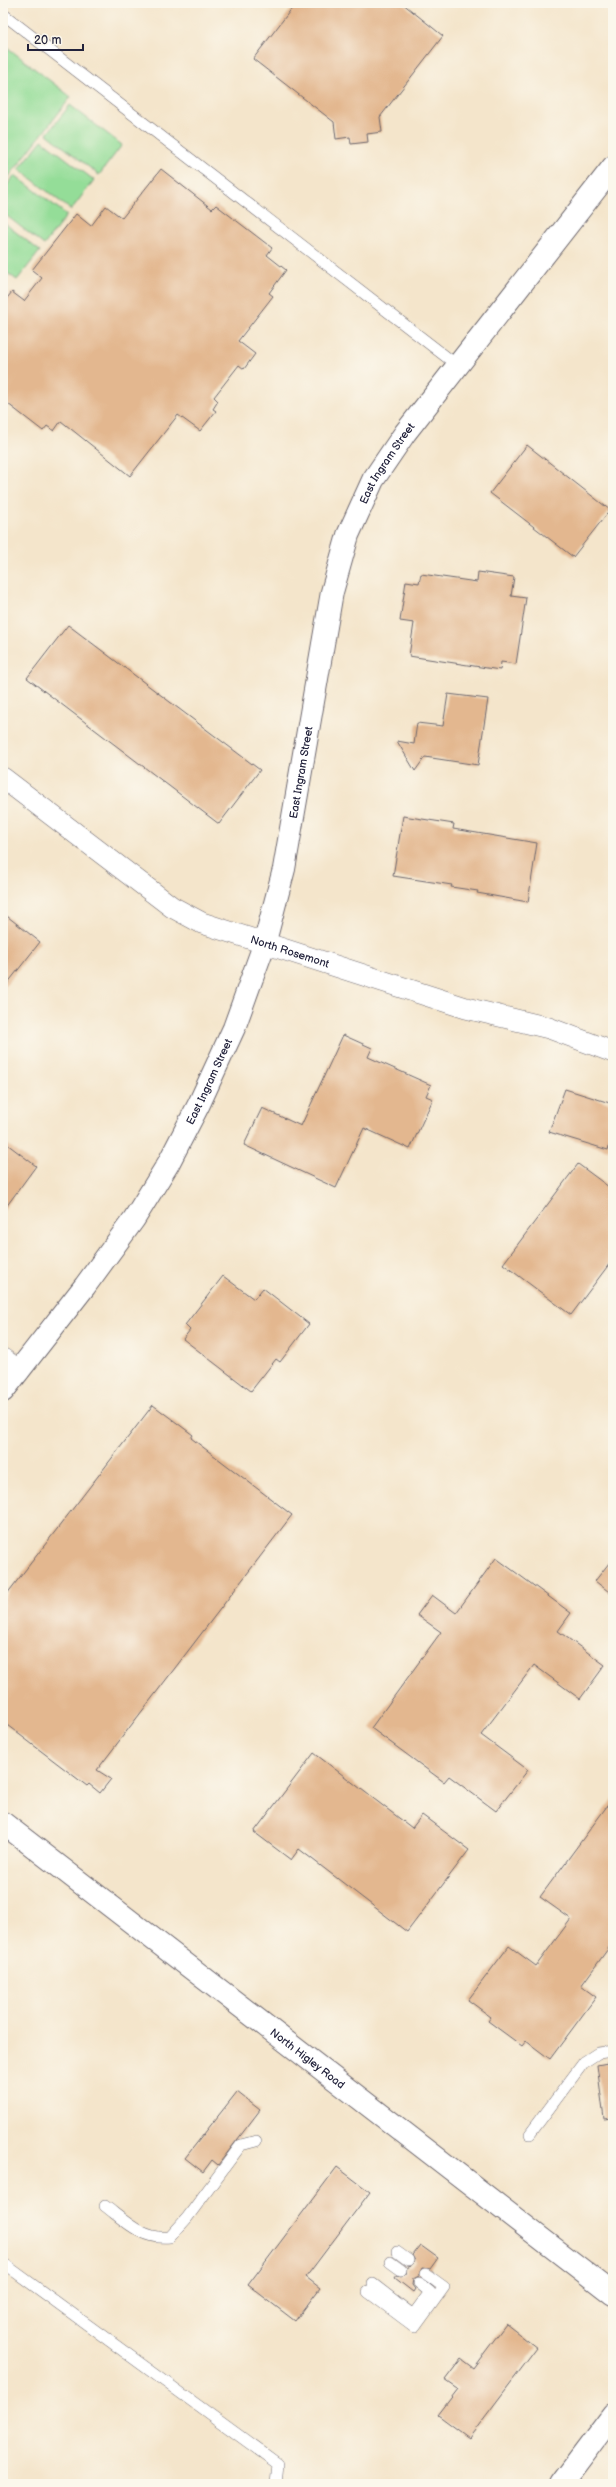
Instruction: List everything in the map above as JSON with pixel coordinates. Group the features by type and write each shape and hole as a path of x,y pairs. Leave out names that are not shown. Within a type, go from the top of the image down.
{"street":[{"name":"East Ingram Street","path":"3,1391 11,1365 94,1274 134,1218 168,1164 199,1104 234,1028 264,945 284,869 332,592 348,535 374,480 405,433 613,167"},
{"name":"North Rosemont","path":"3,778 172,907 202,923 264,945 466,1008 549,1028 613,1052"},
{"name":"North Higley Road","path":"3,1823 613,2294"},
{"path":"561,2484 613,2415"}],"lane":[{"path":"3,14 458,366"},
{"path":"530,2134 584,2062 598,2053 613,2051"},
{"path":"105,2206 144,2235 156,2238 170,2237 187,2218 241,2145 256,2141"},
{"path":"397,2252 408,2260"},
{"path":"390,2262 401,2270"},
{"path":"3,2263 278,2464 276,2484"},
{"path":"419,2283 430,2292 413,2315 370,2288 415,2327 444,2287 426,2274"}],"green space":[{"path":"3,44 71,97 3,184"},
{"path":"70,105 122,145 99,175 47,134"},
{"path":"42,140 94,180 71,210 19,169"},
{"path":"15,175 67,215 44,245 3,213 3,190"},
{"path":"3,222 40,251 17,280 3,270"}],"building":[{"path":"296,3 402,3 443,36 380,117 382,132 367,134 368,142 351,144 350,137 336,139 334,122 253,59"},
{"path":"161,169 212,209 216,205 272,248 267,255 286,270 269,293 273,296 238,341 255,354 244,369 239,365 214,397 218,401 213,409 216,411 200,431 178,415 130,476 61,421 54,431 47,426 43,431 3,400 3,303 12,292 24,301 42,278 32,270 76,214 91,226 106,206 122,218"},
{"path":"527,445 610,510 573,557 490,493"},
{"path":"478,572 514,577 511,596 526,598 516,664 501,662 500,670 409,656 414,623 400,621 406,581 419,583 421,574 477,582"},
{"path":"68,625 260,770 219,824 27,678"},
{"path":"448,694 488,699 478,765 425,757 415,771 397,741 414,744 417,723 443,726"},
{"path":"403,816 454,824 453,829 537,843 528,902 477,893 478,891 451,887 452,885 393,876"},
{"path":"3,913 40,942 3,989"},
{"path":"343,1035 372,1048 368,1057 431,1085 426,1096 433,1099 410,1149 364,1128 336,1188 244,1145 262,1108 301,1126"},
{"path":"565,1089 613,1104 613,1133 608,1150 549,1132"},
{"path":"3,1141 36,1166 3,1211"},
{"path":"578,1164 613,1190 613,1259 571,1315 503,1264"},
{"path":"223,1276 254,1299 263,1288 309,1324 280,1362 276,1359 251,1391 183,1339 190,1330 185,1325"},
{"path":"153,1405 193,1435 191,1438 292,1515 97,1770 111,1779 100,1793 89,1784 87,1786 3,1722 3,1599"},
{"path":"496,1558 571,1613 558,1631 605,1665 580,1699 534,1665 481,1735 528,1770 496,1811 449,1776 444,1782 371,1728 441,1632 417,1615 432,1595 456,1613"},
{"path":"613,1558 613,1595 595,1581"},
{"path":"314,1753 412,1828 422,1815 469,1850 407,1932 299,1849 291,1860 254,1832"},
{"path":"613,1798 613,1942 581,1986 596,1997 550,2059 526,2041 522,2046 488,2021 491,2017 468,2000 509,1946 536,1966 571,1919 540,1897"},
{"path":"613,2062 613,2118 604,2119 597,2065"},
{"path":"237,2092 260,2110 218,2165 212,2160 203,2172 185,2158"},
{"path":"337,2167 370,2192 306,2277 320,2288 295,2321 248,2285"},
{"path":"420,2245 438,2258 430,2269 423,2268 419,2276 413,2279 412,2285 415,2289 413,2292 395,2278 397,2275 401,2277 406,2274 407,2267 411,2266 415,2261 412,2255"},
{"path":"506,2324 537,2348 469,2438 438,2415 458,2389 445,2380 461,2359 473,2368"}]}
